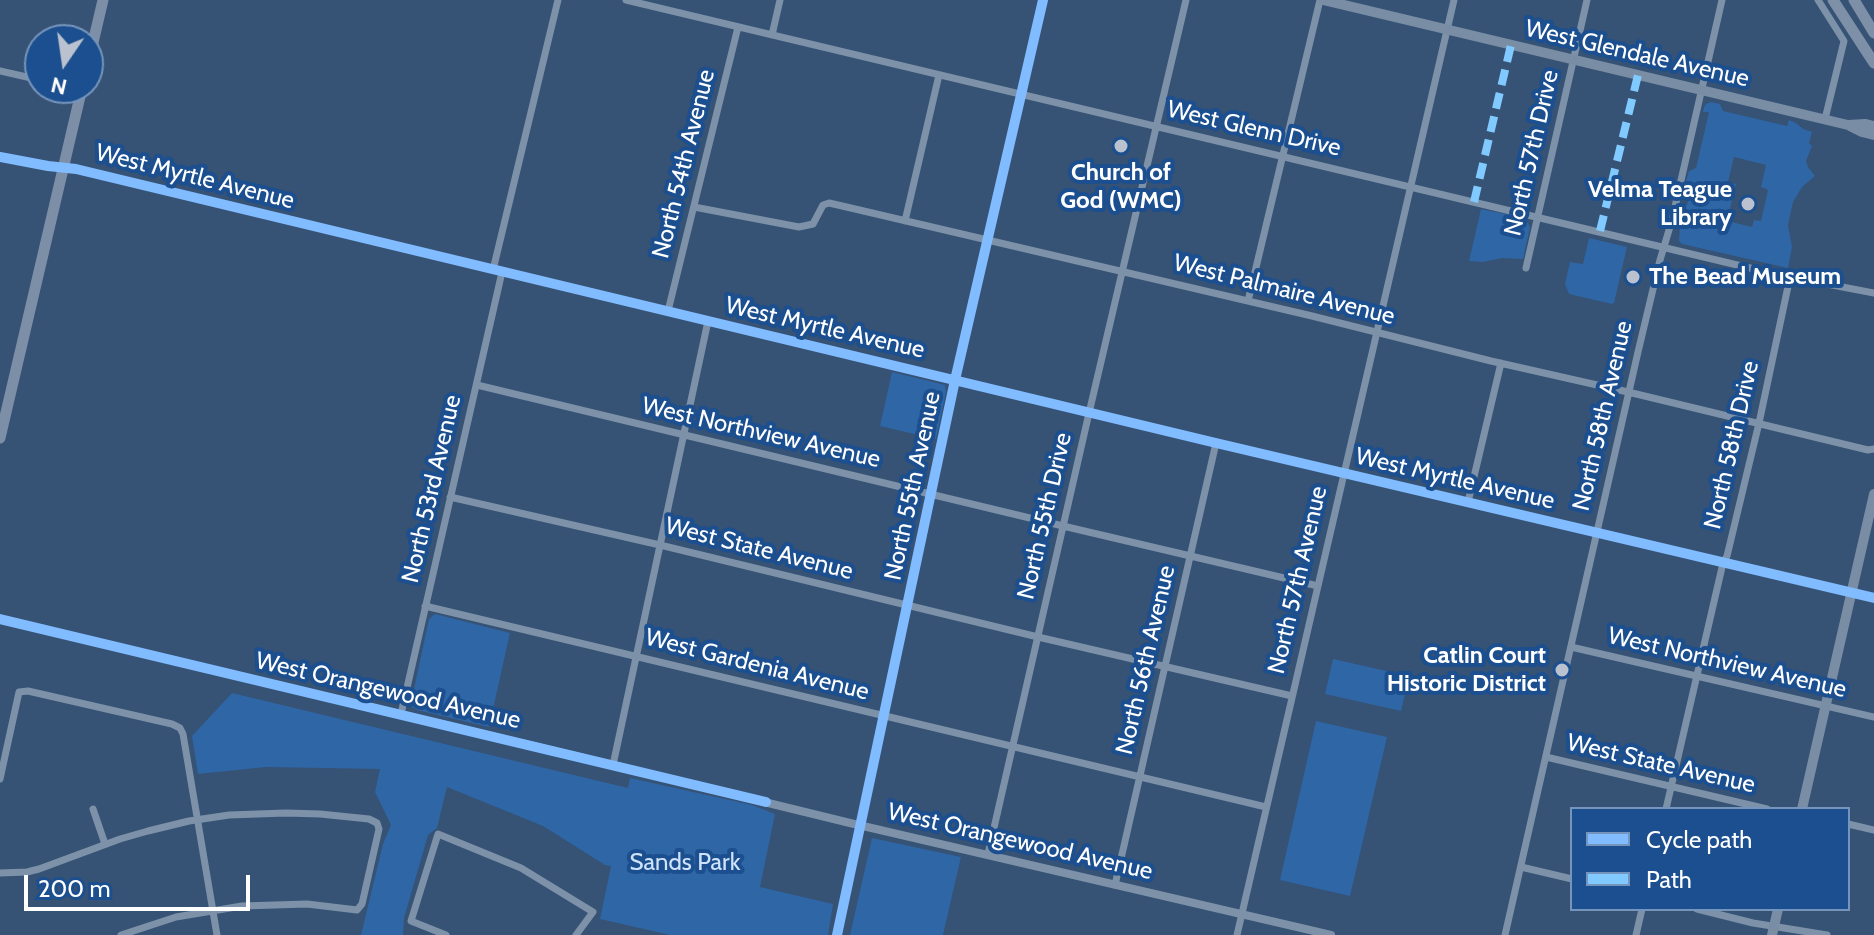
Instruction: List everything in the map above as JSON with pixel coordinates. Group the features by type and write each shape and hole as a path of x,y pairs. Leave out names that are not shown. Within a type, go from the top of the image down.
{"highway":[{"path":"1833,0 1874,63"},
{"path":"1854,0 1874,33"}],"main road":[{"path":"97,24 103,0"},
{"name":"West Glendale Avenue","path":"1321,0 1825,119 1874,135"},
{"path":"1,434 76,104"},
{"name":"West Glendale Avenue","path":"1848,125 1874,126"},
{"path":"1802,807 1874,494"}],"street":[{"name":"North 53rd Avenue","path":"401,714 477,385 498,271 558,0"},
{"name":"West Glenn Drive","path":"626,0 1790,277 1874,293"},
{"path":"772,35 780,0"},
{"name":"North 55th Avenue","path":"837,935 955,380 1043,0"},
{"name":"North 55th Drive","path":"988,854 1186,0"},
{"path":"1248,301 1321,0"},
{"name":"North 57th Avenue","path":"1237,935 1454,0"},
{"name":"North 57th Drive","path":"1526,268 1587,0"},
{"name":"North 58th Avenue","path":"1505,935 1628,392 1722,0"},
{"path":"1818,0 1844,41 1825,119"},
{"name":"North 54th Avenue","path":"668,311 738,27"},
{"path":"0,71 24,76"},
{"path":"905,221 939,75"},
{"name":"West Myrtle Avenue","path":"0,157 86,171 1089,413 1874,598"},
{"name":"West Palmaire Avenue","path":"694,207 799,227 813,224 823,205 829,203 1874,449"},
{"name":"North 58th Drive","path":"1666,807 1759,423 1790,277"},
{"path":"613,765 708,321"},
{"path":"1468,502 1501,363"},
{"name":"West Northview Avenue","path":"477,385 1318,586"},
{"name":"North 56th Avenue","path":"1115,885 1216,443"},
{"name":"West State Avenue","path":"450,497 1292,696"},
{"name":"West Gardenia Avenue","path":"425,606 1266,807"},
{"name":"West Orangewood Avenue","path":"0,619 861,826 1331,935"},
{"name":"West Northview Avenue","path":"1571,647 1874,717"},
{"path":"0,779 19,692 42,694 180,728 217,935"},
{"name":"West State Avenue","path":"1546,757 1758,807"},
{"path":"93,809 105,844"},
{"path":"0,873 39,869 159,828 229,815 286,813 346,816 377,823 376,844 362,904 357,910 285,904 242,906 176,917 121,935"},
{"path":"1850,824 1874,830"},
{"path":"446,935 411,921 438,834 521,868 593,912 576,935"},
{"path":"1521,867 1570,879"},
{"path":"1636,935 1642,911"},
{"path":"1705,911 1773,930 1827,935"}],"green space":[{"path":"1706,104 1720,104 1723,111 1787,126 1789,120 1812,132 1809,143 1812,146 1806,161 1815,176 1802,187 1793,202 1788,225 1792,247 1788,268 1679,241 1681,209 1687,205 1693,183 1686,181 1689,171 1696,168 1709,112 1703,112","holes":["1734,157 1766,165 1761,187 1768,190 1761,221 1754,220 1752,227 1727,221 1736,184 1728,182"]},
{"path":"1481,209 1525,218 1530,227 1523,259 1469,261"},
{"path":"1589,238 1627,247 1612,304 1569,294 1565,284 1570,262 1583,264"},
{"path":"892,372 945,385 936,439 880,426"},
{"path":"435,614 510,633 489,727 412,707 429,619"},
{"path":"1333,659 1409,676 1401,711 1325,694"},
{"name":"Sands Park","path":"232,693 628,788 630,778 752,805 775,814 760,887 833,904 828,935 670,935 600,919 611,866 543,826 447,787 437,828 428,835 404,918 403,935 361,935 383,844 391,825 375,792 380,769 266,767 198,774 192,736"},
{"path":"1316,721 1387,737 1350,896 1280,880"},
{"path":"872,838 961,857 943,935 850,935"}],"marked path":[{"path":"1474,202 1511,45"},
{"path":"1600,231 1638,75"}],"cycle path":[{"path":"837,935 955,380 1043,0"},
{"path":"0,157 76,169 1874,598"},
{"path":"0,619 766,802"}],"place":[{"name":"Church of God (WMC)","path":"1121,146"},
{"name":"Velma Teague Library","path":"1748,204"},
{"name":"The Bead Museum","path":"1633,277"},
{"name":"Catlin Court Historic District","path":"1562,670"}]}
